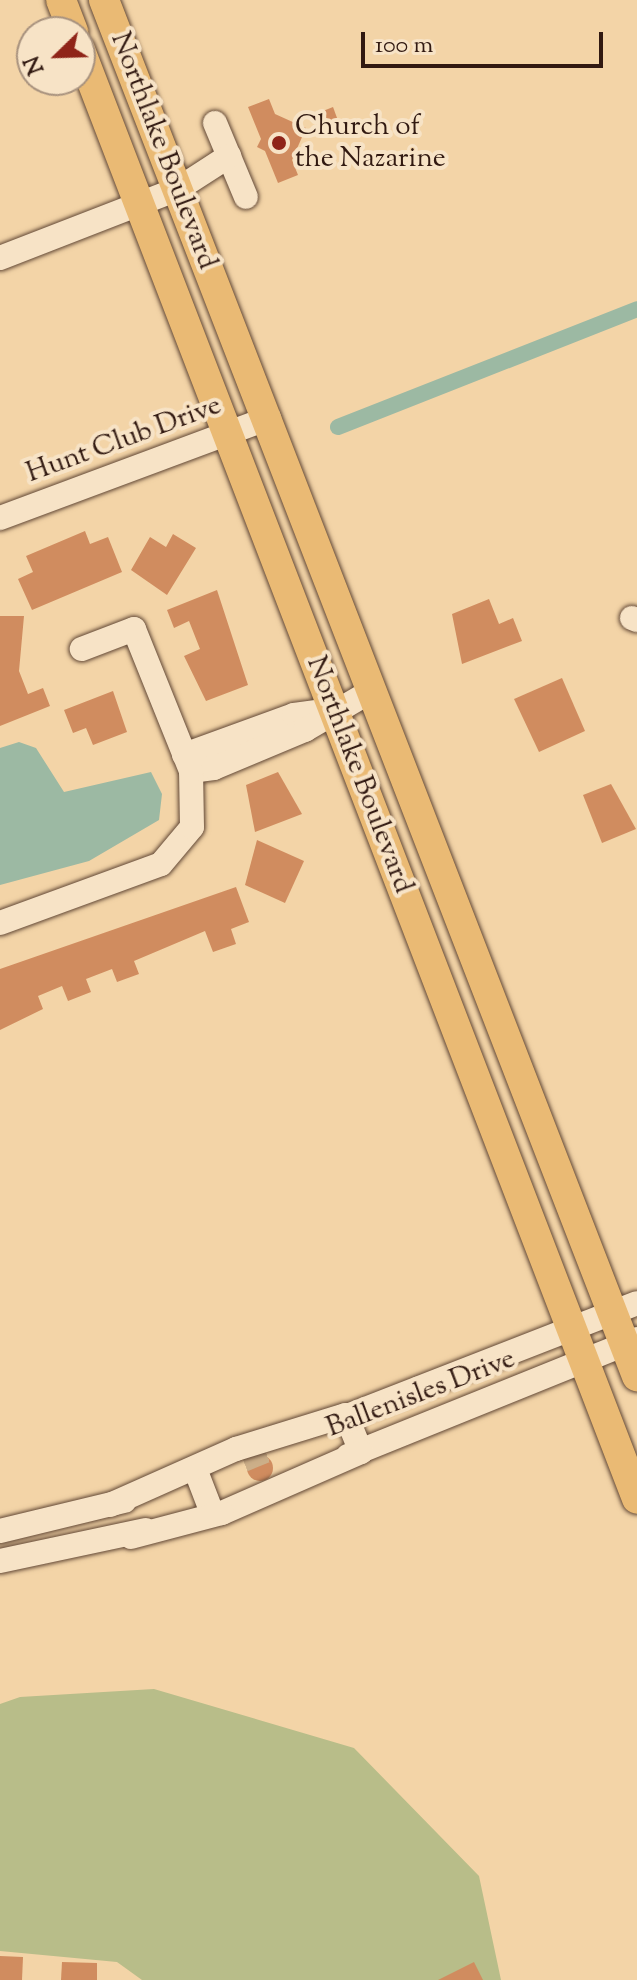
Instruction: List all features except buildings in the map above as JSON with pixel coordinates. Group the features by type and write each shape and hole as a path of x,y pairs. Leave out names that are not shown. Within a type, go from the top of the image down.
{"main road":[{"name":"Northlake Boulevard","path":"104,0 373,690 625,1307 637,1376"},
{"name":"Northlake Boulevard","path":"96,92 637,1499"}],"street":[{"path":"215,123 246,197"},
{"path":"0,258 178,189 229,156"},
{"name":"Hunt Club Drive","path":"0,518 269,418"},
{"path":"0,923 171,857 195,815 187,763 134,629 82,649"},
{"path":"187,763 279,741 373,690"},
{"name":"Ballenisles Drive","path":"268,1450 346,1415 573,1330 625,1307"},
{"name":"Ballenisles Drive","path":"277,1478 361,1452 631,1341"},
{"path":"0,1561 131,1537 222,1513 361,1452 346,1415 236,1449 110,1505"},
{"path":"0,1531 110,1505 199,1479 243,1460"},
{"path":"199,1479 209,1505"},
{"path":"131,1537 254,1487"}],"green space":[{"path":"154,1689 354,1748 479,1876 501,1980 142,1980 117,1962 0,1951 0,1704 20,1697"}],"shaded area":[{"path":"19,742 36,748 64,792 151,772 162,794 159,820 89,861 0,885 0,748"}],"waterway":[{"path":"338,427 637,309"}],"tunnel":[{"path":"243,1460 268,1450"}],"place":[{"name":"Church of the Nazarine","path":"279,143"}]}
